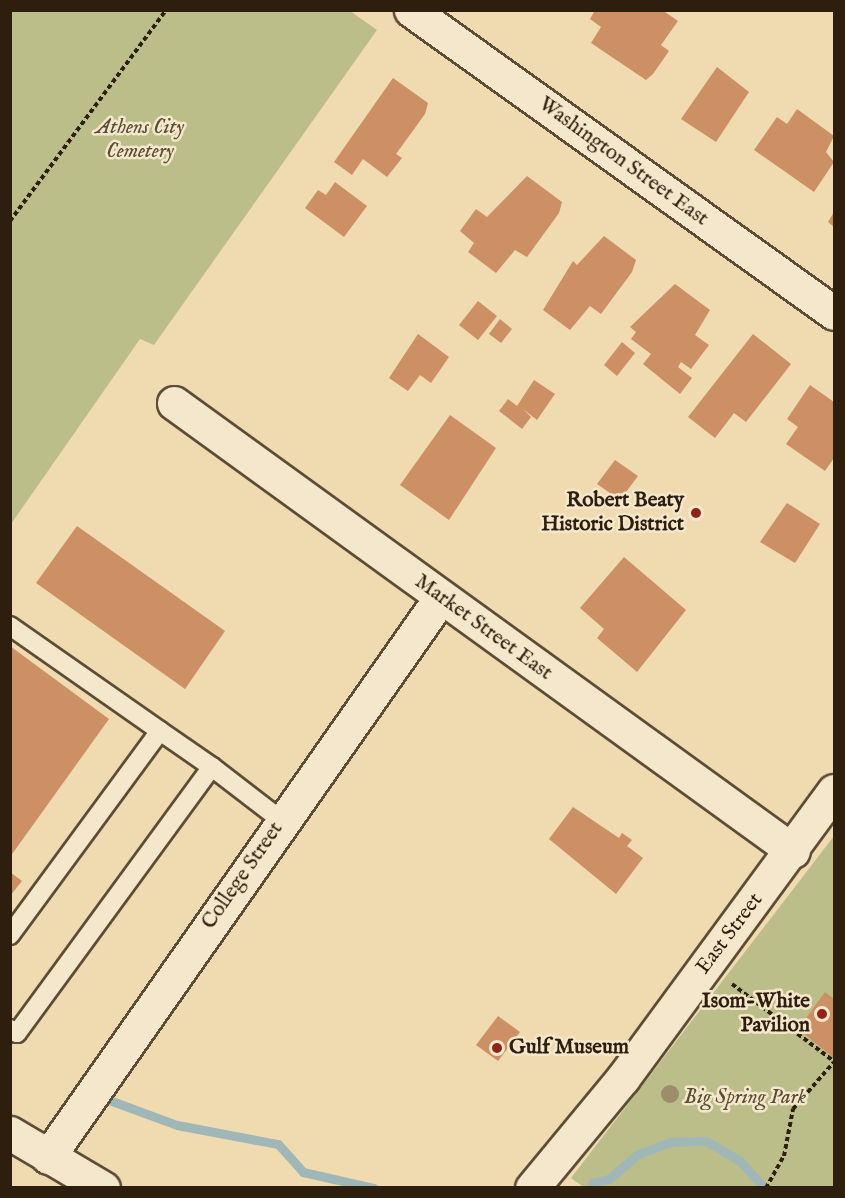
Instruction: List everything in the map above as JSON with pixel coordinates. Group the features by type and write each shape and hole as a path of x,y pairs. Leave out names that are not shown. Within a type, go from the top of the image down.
{"street":[{"name":"Washington Street East","path":"411,10 834,313"},
{"name":"Market Street East","path":"174,403 793,851"},
{"name":"College Street","path":"48,1157 441,597"},
{"name":"East Street","path":"532,1188 623,1078 793,851 834,791"},
{"path":"10,1133 103,1188"}],"lane":[{"path":"10,626 212,767 282,821"},
{"path":"10,935 160,731"},
{"path":"10,1029 17,1033 212,767"}],"path":[{"path":"10,221 165,10"},
{"path":"726,979 833,1061 793,1109 784,1156 766,1188"}],"green space":[{"name":"Athens City Cemetery","path":"11,10 350,11 377,30 154,345 140,339 11,524"},
{"name":"Big Spring Park","path":"834,836 834,1187 585,1188 571,1178"}],"building":[{"path":"595,10 662,10 678,21 661,45 669,51 646,80 591,43 601,27 590,19"},
{"path":"717,67 749,92 716,142 681,119"},
{"path":"393,78 428,103 425,114 396,154 402,158 387,177 363,159 352,175 334,162"},
{"path":"797,109 834,136 826,152 834,162 814,192 754,150 777,117 787,124"},
{"path":"527,176 562,202 559,213 527,257 515,250 496,273 468,252 474,243 460,231 476,209 487,217"},
{"path":"335,182 367,206 344,237 305,208 318,190 326,195"},
{"path":"834,212 834,227 828,222"},
{"path":"604,236 636,260 632,272 601,314 590,306 570,330 543,310 573,261 577,265"},
{"path":"675,284 710,310 695,335 709,345 691,369 681,362 678,367 692,378 680,394 643,364 651,354 631,339 636,332 630,327"},
{"path":"478,301 497,316 478,340 459,325"},
{"path":"500,319 512,329 501,343 489,334"},
{"path":"418,334 449,357 431,383 420,375 408,391 389,378"},
{"path":"753,334 791,364 746,422 734,413 715,438 688,417"},
{"path":"622,342 635,353 617,376 604,365"},
{"path":"534,380 555,394 537,420 523,409 531,417 522,429 499,411 508,399 517,406"},
{"path":"810,385 834,402 834,458 825,471 786,444 798,427 787,419"},
{"path":"450,415 496,448 449,520 400,485"},
{"path":"615,460 638,476 620,500 597,484"},
{"path":"787,503 820,524 795,563 760,542"},
{"path":"77,526 225,631 185,689 36,583"},
{"path":"624,557 686,610 637,672 597,638 604,629 580,608"},
{"path":"10,646 109,719 10,857"},
{"path":"573,807 619,838 622,833 632,840 627,846 643,858 616,894 549,839"},
{"path":"10,872 22,881 10,896"},
{"name":"Isom-White Pavilion","path":"825,992 834,999 834,1058 798,1029"},
{"path":"498,1016 520,1032 498,1061 476,1045"}],"waterway":[{"path":"109,1100 177,1125 278,1144 303,1172 374,1188"},
{"path":"592,1183 609,1179 638,1154 671,1142 706,1141 740,1161 764,1188"}],"place":[{"name":"Robert Beaty Historic District","path":"696,513"},
{"name":"Isom-White Pavilion","path":"822,1014"},
{"name":"Gulf Museum","path":"497,1048"}]}
